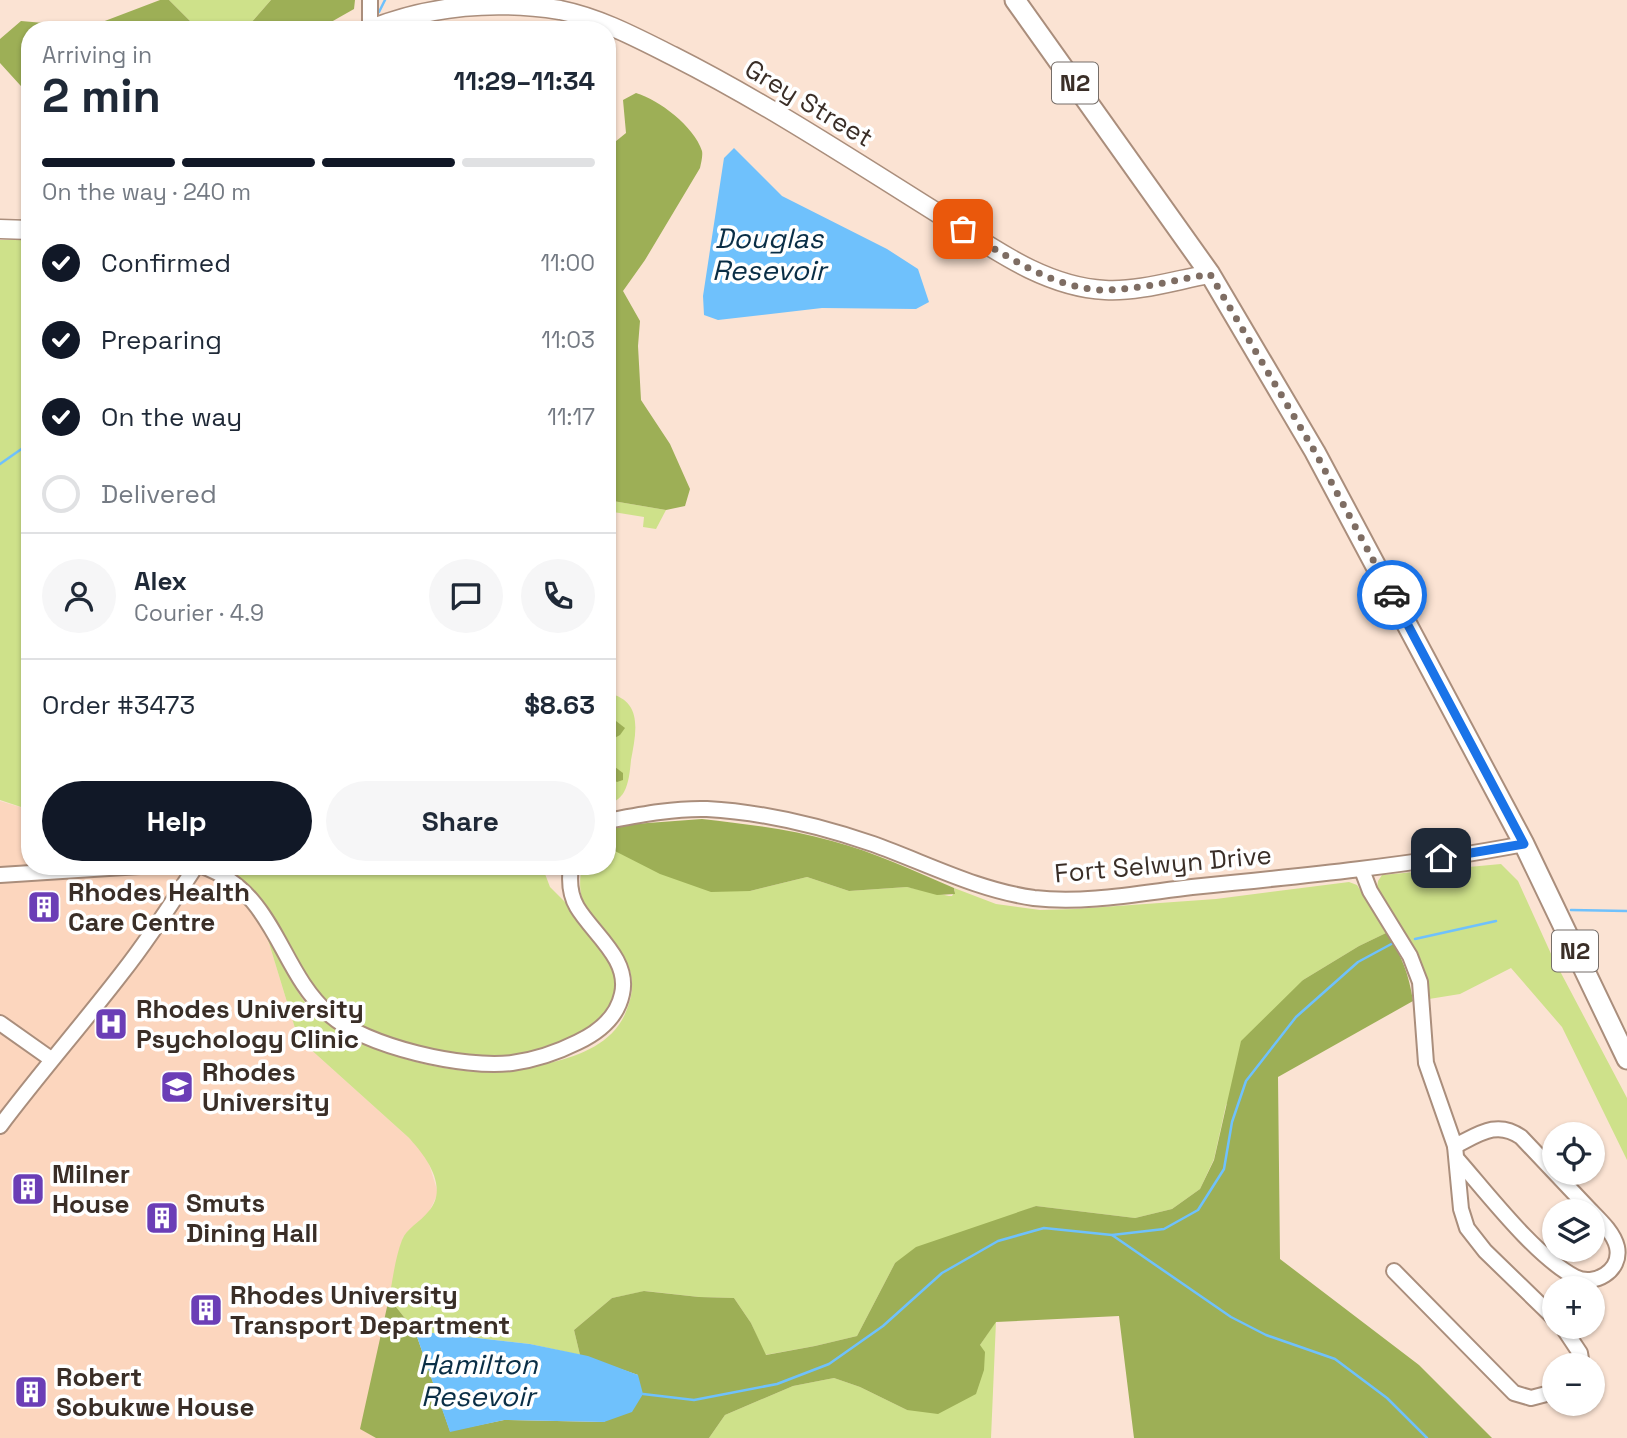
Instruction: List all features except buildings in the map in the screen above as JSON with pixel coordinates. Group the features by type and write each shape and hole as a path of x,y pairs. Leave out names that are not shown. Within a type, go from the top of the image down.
{"highway":[{"name":"N2","path":"1015,0 1210,274 1315,452 1524,844 1627,1059"}],"main road":[{"name":"Grey Street","path":"392,21 412,14 477,3 520,4 564,10 595,21"},
{"name":"Grey Street","path":"616,28 711,75 1007,257 1044,275 1079,286 1105,290 1210,274"},
{"path":"0,229 21,230"}],"street":[{"path":"369,21 370,0"},
{"name":"Fort Selwyn Drive","path":"616,819 705,809 760,815 872,843 976,884 1037,898 1094,897 1363,870 1524,844"},
{"path":"1363,870 1370,891 1410,956 1420,982 1426,1063 1457,1153 1461,1209 1467,1228 1485,1251 1542,1306"},
{"path":"0,875 21,874"},
{"path":"0,1126 122,973 190,875"},
{"path":"223,875 235,883 271,926 302,981 329,1014 347,1027 391,1045 466,1062 514,1062 562,1050 591,1036 609,1021 620,1005 624,989 618,962 576,906 571,891 570,875"},
{"path":"0,1023 51,1059"},
{"path":"1457,1153 1496,1128 1509,1129 1521,1137 1580,1199"},
{"path":"1457,1153 1542,1252"},
{"path":"1554,1262 1568,1273 1588,1281 1605,1275 1617,1256 1613,1238 1605,1228"},
{"path":"1394,1271 1514,1393 1531,1398 1542,1395"}],"shaded area":[{"name":"Rhodes University","path":"0,801 21,807 21,875 205,875 231,890 256,916 265,930 298,1038 420,1149 429,1164 438,1193 429,1212 403,1237 361,1429 376,1438 0,1438"}],"green space":[{"path":"160,0 169,0 190,21 105,21"},
{"path":"169,0 271,0 253,21 190,21"},
{"path":"271,0 355,0 354,9 333,21 253,21"},
{"path":"21,21 21,86 0,63 0,39"},
{"path":"636,93 675,115 692,132 702,153 700,168 645,260 623,291 640,321 638,346 641,400 670,444 690,489 685,506 666,510 616,502 616,141 626,133 623,100"},
{"path":"21,239 21,807 0,800 0,240"},
{"path":"616,502 666,510 656,529 643,527 644,517 616,512"},
{"path":"616,696 627,703 635,719 629,776 626,788 616,800"},
{"path":"616,721 625,728 616,737"},
{"path":"616,768 623,773 623,780 617,782"},
{"path":"702,819 784,830 848,845 894,862 954,888 955,894 937,895 907,887 849,891 807,877 750,891 711,892 660,874 616,852 616,827"},
{"path":"616,850 750,891 807,877 849,891 907,887 952,896 954,888 996,904 1040,910 1216,899 1349,882 1357,885 1386,933 1303,980 1226,1105 1214,1159 1200,1189 1172,1209 1135,1218 1036,1206 895,1263 857,1336 765,1355 751,1323 734,1298 645,1291 612,1298 574,1330 580,1355 530,1344 415,1331 389,1298 402,1240 434,1203 437,1193 433,1173 422,1153 408,1137 298,1038 265,930 296,989 312,1011 338,1031 381,1051 428,1065 475,1072 518,1070 564,1059 595,1046 613,1032 625,1014 631,993 631,976 618,950 588,913 580,890 580,875 616,875"},
{"path":"1501,864 1518,881 1552,956 1627,1098 1627,1160 1562,1027 1511,968 1460,994 1429,999 1422,965 1416,952 1377,888 1382,875"},
{"path":"224,875 545,875 550,887 567,904 611,965 616,979 615,997 608,1013 592,1028 547,1049 510,1057 473,1057 387,1039 355,1026 329,1008"},
{"path":"1386,933 1404,965 1413,1001 1278,1077 1280,1259 1419,1365 1492,1438 1134,1438 1119,1316 996,1322 980,1345 985,1352 984,1370 976,1394 938,1414 907,1410 860,1387 834,1378 793,1386 725,1415 709,1438 376,1438 360,1429 389,1298 415,1331 450,1431 504,1420 604,1422 638,1375 580,1355 574,1330 612,1298 644,1291 734,1298 751,1323 766,1355 857,1336 895,1263 916,1247 1036,1206 1135,1218 1172,1209 1200,1189 1214,1160 1241,1041 1303,980"},
{"path":"996,1321 991,1438 709,1438 725,1415 793,1386 834,1378 860,1387 907,1410 980,1345"}],"water":[{"name":"Douglas Resevoir","path":"734,148 782,196 887,249 918,269 929,302 916,309 822,308 718,320 704,315 703,296 724,158"},
{"name":"Hamilton Resevoir","path":"415,1331 530,1344 588,1356 638,1375 643,1394 632,1412 604,1422 504,1420 450,1432"}],"waterway":[{"path":"379,12 385,0"},
{"path":"0,464 21,449"},
{"path":"1571,910 1627,911"},
{"path":"1415,939 1496,921"},
{"path":"643,1394 694,1400 777,1384 829,1364 883,1326 942,1273 998,1241 1044,1228 1112,1235 1164,1229 1198,1210 1224,1169 1232,1122 1246,1081 1296,1017 1358,962 1395,942"},
{"path":"1112,1235 1231,1317 1266,1335 1335,1359 1387,1398 1427,1438"}],"way so far":[{"path":"963,229 1007,257 1044,275 1079,286 1105,290 1130,288 1210,274 1315,452 1392,595"}],"place":[{"name":"Rhodes Health Care Centre","path":"44,907"},
{"name":"Rhodes University Psychology Clinic","path":"111,1024"},
{"name":"Rhodes University","path":"177,1087"},
{"name":"Milner House","path":"28,1189"},
{"name":"Smuts Dining Hall","path":"162,1218"},
{"name":"Rhodes University Transport Department","path":"206,1310"},
{"name":"Robert Sobukwe House","path":"31,1392"}],"route":[{"path":"1392,595 1524,844 1441,858"}]}
